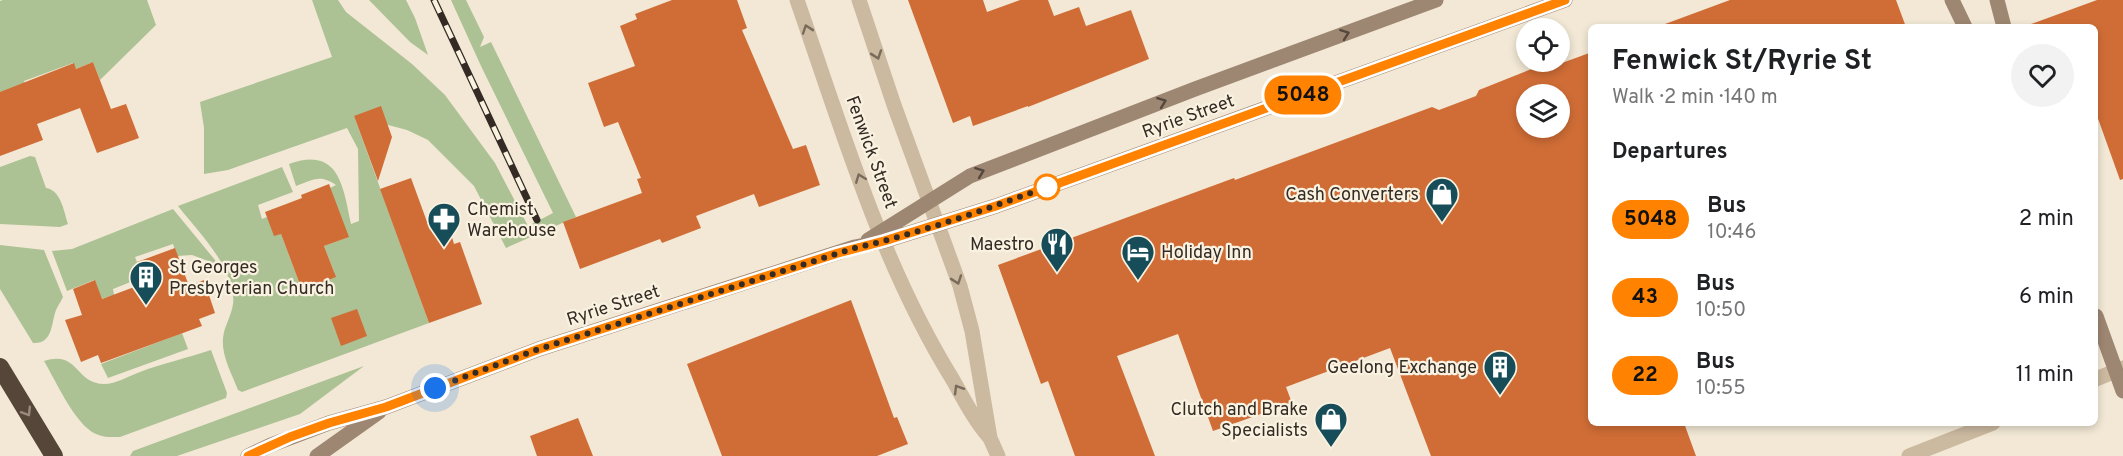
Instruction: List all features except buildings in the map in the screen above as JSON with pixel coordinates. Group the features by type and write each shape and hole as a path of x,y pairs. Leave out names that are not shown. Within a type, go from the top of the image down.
{"highway":[{"path":"0,367 54,456"}],"main road":[{"name":"Ryrie Street","path":"883,237 930,201 970,176 1436,0"},
{"name":"Ryrie Street","path":"248,456 329,423 386,407 539,349 883,237 938,224 996,206 1565,0"},
{"path":"1952,0 1964,24"},
{"path":"1998,0 2003,24"},
{"path":"2098,321 2119,370 2123,391"},
{"name":"Ryrie Street","path":"317,456 386,407"}],"street":[{"name":"Fenwick Street","path":"797,0 857,171 927,339 990,438 998,456"},
{"name":"Fenwick Street","path":"859,0 894,105 960,286 972,331 990,438"},
{"path":"2098,378 2119,370"},
{"path":"1909,456 1985,426"}],"green space":[{"path":"147,0 156,25 100,80 93,62 76,69 73,63 24,81 27,89 0,92 0,1"},
{"path":"312,0 338,0 346,12 412,64 445,95 495,163 528,226 553,213 451,0 466,0 484,37 480,47 491,42 576,217 506,248 474,186 428,140 407,130 354,116 429,323 242,392 238,390 226,362 223,347 224,332 233,305 233,296 226,271 212,248 178,206 282,167 293,192 258,205 262,219 267,217 281,234 302,290 327,281 325,275 334,272 324,246 348,237 330,188 336,185 321,179 296,186 289,164 319,160 328,165 336,173 341,184 351,224 359,221 358,149 347,128 228,170 204,174 204,128 200,102 332,57"},
{"path":"369,0 406,0 428,55 410,42"},
{"path":"30,156 35,157 46,188 58,197 68,224 60,227 0,224 0,167"},
{"path":"173,209 216,264 192,255 177,256 173,244 135,257 143,277 113,289 114,295 101,299 94,280 67,291 52,251 72,249"},
{"path":"0,245 44,250 63,297 56,310 48,337 40,342 33,343 0,289"},
{"path":"182,333 188,349 108,378 101,364"},
{"path":"211,350 227,393 226,398 120,437 99,435 81,422 44,361 64,360 71,363 87,379 95,383 109,384"},
{"path":"364,366 300,414 177,456 130,456 133,451"}],"railway":[{"path":"434,0 537,220"}],"bus line":[{"name":"5048","path":"248,456 290,437 386,407 539,349 838,253 996,206 1565,0"}],"place":[{"name":"Cash Converters","path":"1442,223"},
{"name":"Chemist Warehouse","path":"444,248"},
{"name":"Maestro","path":"1057,273"},
{"name":"Holiday Inn","path":"1138,281"},
{"name":"St Georges Presbyterian Church","path":"146,306"},
{"name":"Geelong Exchange","path":"1500,396"},
{"name":"Clutch and Brake Specialists","path":"1331,448"}],"route":[{"path":"435,388 539,349 855,248 996,206 1047,187"}]}
